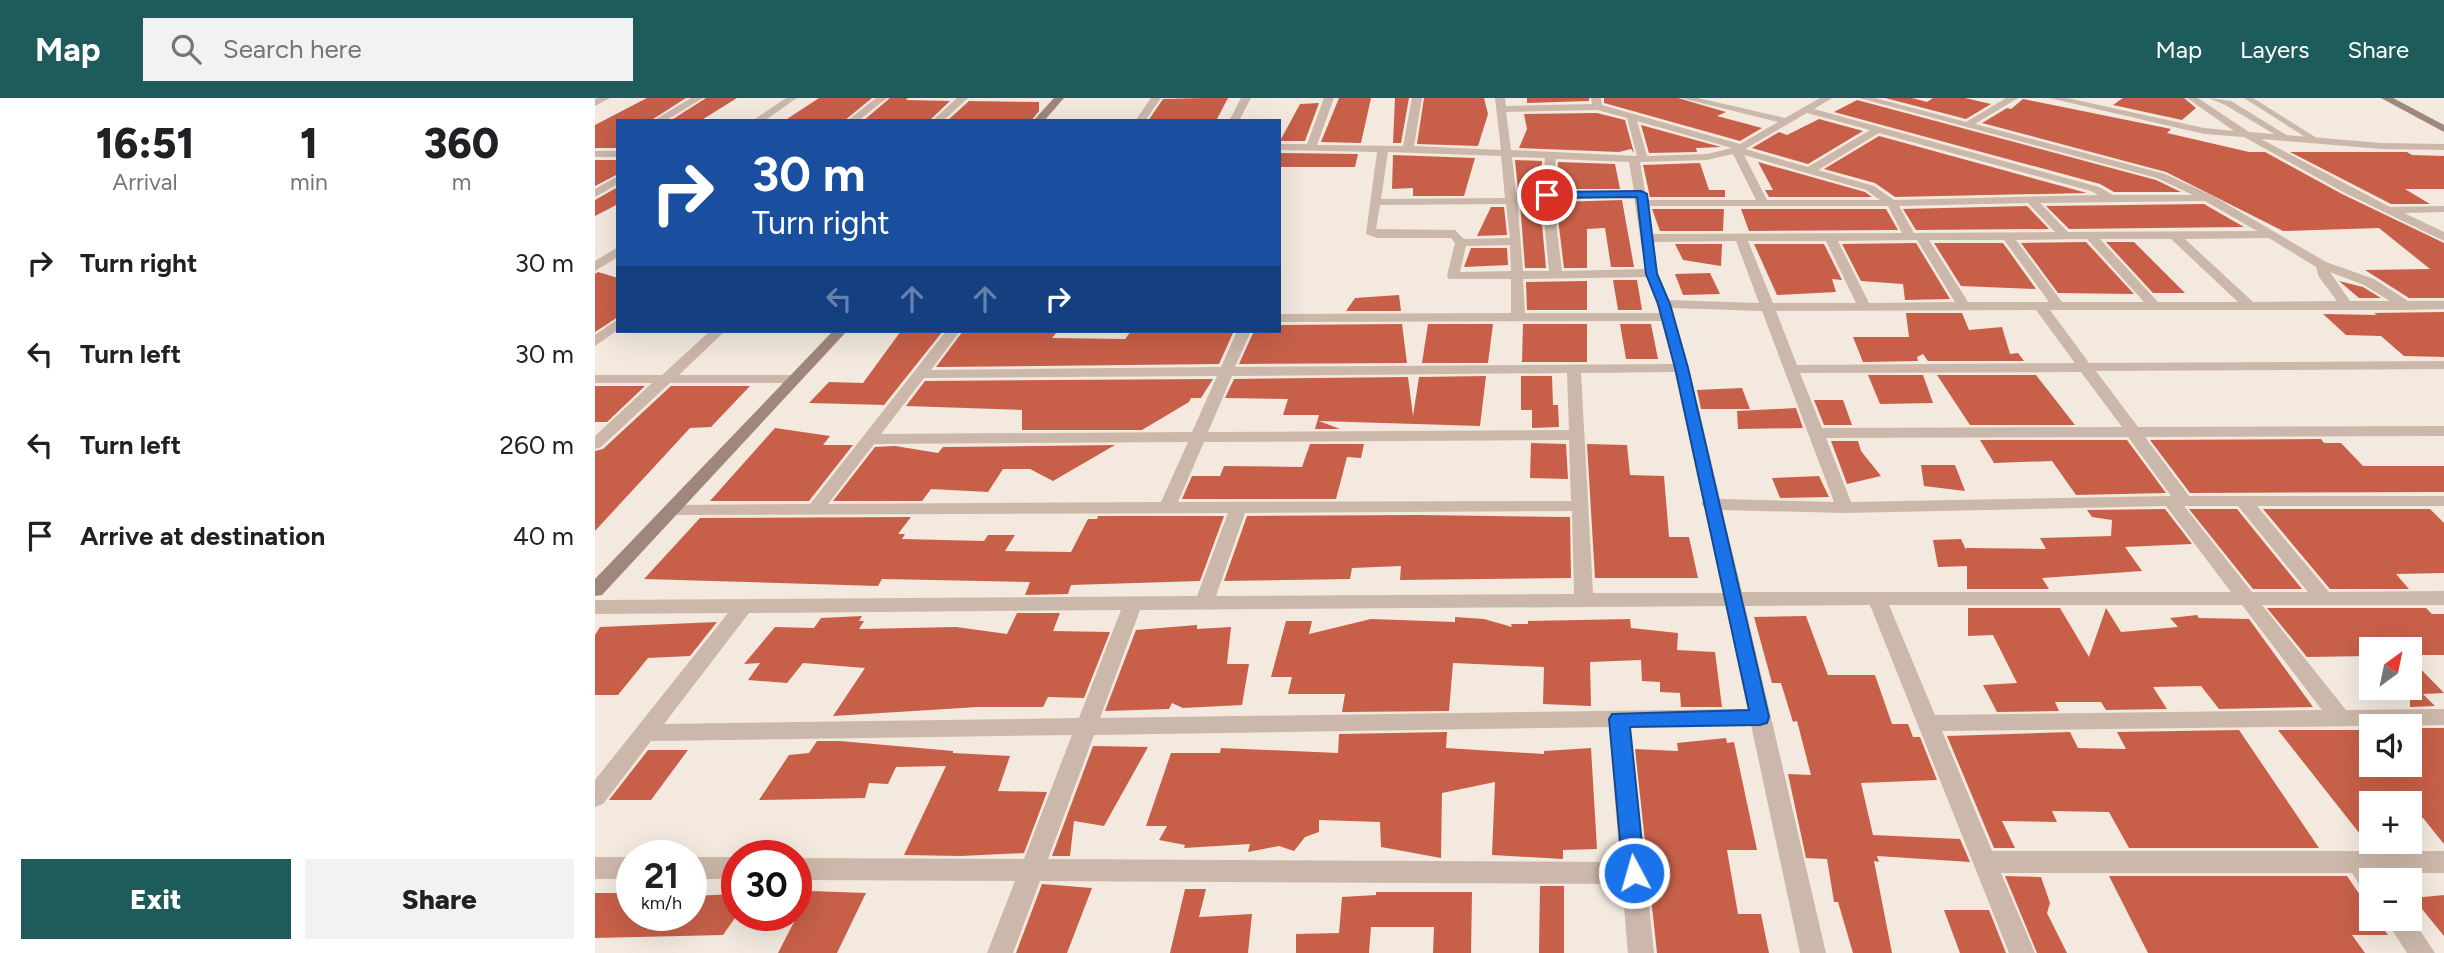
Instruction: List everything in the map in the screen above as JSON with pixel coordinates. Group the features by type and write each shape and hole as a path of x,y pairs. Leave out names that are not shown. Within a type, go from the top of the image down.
{"street":[{"path":"595,103 605,98"},
{"path":"661,119 698,98"},
{"path":"760,119 792,98"},
{"path":"855,119 882,98"},
{"path":"939,119 963,98"},
{"path":"1040,119 1059,98"},
{"path":"1141,119 1156,98"},
{"path":"1235,119 1246,98"},
{"path":"1311,147 1329,98"},
{"path":"1408,149 1417,98"},
{"path":"1686,98 1786,121"},
{"path":"1281,147 1507,152 1639,159 1707,158 1738,149 1827,98"},
{"path":"1864,98 2161,176 2209,198 2322,265 2369,282 2407,306"},
{"path":"1967,125 2013,98"},
{"path":"2054,98 2180,127 2381,146 2444,146"},
{"path":"2086,105 2095,98"},
{"path":"2192,98 2239,132 2444,237"},
{"path":"2386,98 2444,130"},
{"path":"1518,317 1516,241 1500,103 1597,102 1631,116 1870,188 1892,203 1964,306"},
{"path":"1806,110 2095,189 2111,198"},
{"path":"1631,116 1639,159 1652,274 1682,368 1710,504 1734,599 1813,953"},
{"path":"1811,170 1879,130"},
{"path":"598,154 616,145"},
{"path":"1383,148 1370,231 1450,233 1459,236 1461,243 1453,276 1652,274"},
{"path":"1738,149 1764,204"},
{"path":"598,154 616,154"},
{"path":"1551,155 1547,195 1556,275"},
{"path":"595,194 616,181"},
{"path":"1376,202 1547,195 1764,204 2209,198"},
{"path":"2031,200 2065,236"},
{"path":"2388,210 2444,209"},
{"path":"2174,235 2250,306"},
{"path":"1648,238 2268,235"},
{"path":"2007,236 2058,306"},
{"path":"2090,236 2155,306"},
{"path":"1741,238 1845,508"},
{"path":"1831,238 1864,306"},
{"path":"1461,243 1516,241"},
{"path":"595,267 616,252"},
{"path":"2322,265 2325,277 2347,306"},
{"path":"595,267 616,267"},
{"path":"1281,317 1518,317 1665,310 1864,306 2444,306"},
{"path":"2040,306 2133,432 2245,599 2340,718"},
{"path":"595,342 616,325"},
{"path":"595,443 716,333"},
{"path":"595,590 838,333"},
{"path":"815,509 951,333"},
{"path":"1167,508 1243,333"},
{"path":"2424,365 2444,381"},
{"path":"1792,369 2444,365"},
{"path":"920,374 1682,368"},
{"path":"1573,369 1584,600"},
{"path":"595,379 795,379"},
{"path":"1817,433 2444,431"},
{"path":"870,439 1576,435"},
{"path":"1710,504 1845,508 2177,501 2444,501"},
{"path":"2243,501 2325,599"},
{"path":"671,510 1579,506"},
{"path":"1205,603 1238,508"},
{"path":"595,607 1734,599 2444,598"},
{"path":"1877,599 2022,953"},
{"path":"1000,953 1133,603"},
{"path":"595,797 744,606"},
{"path":"645,733 1760,717"},
{"path":"1927,723 2444,717"},
{"path":"1619,719 1641,953"},
{"path":"1984,862 2359,871"},
{"path":"2391,868 2444,862"},
{"path":"595,868 616,868"},
{"path":"812,869 1634,873"},
{"path":"2406,931 2422,953"}],"lane":[{"path":"2213,98 2248,114 2284,136"},
{"path":"2248,98 2316,139"}],"building":[{"path":"647,98 686,98 653,119 616,119 616,148 595,148 595,125"},
{"path":"706,98 737,98 703,119 673,119"},
{"path":"819,98 872,98 846,119 787,119"},
{"path":"890,98 950,101 931,119 865,119"},
{"path":"1228,98 1217,119 1149,119 1163,99"},
{"path":"1339,98 1371,98 1361,143 1321,142"},
{"path":"1395,98 1409,98 1401,143 1393,143"},
{"path":"1424,98 1484,98 1488,114 1478,146 1417,144"},
{"path":"1527,98 1589,98 1589,101 1527,103"},
{"path":"1604,98 1678,98 1726,112 1717,116 1762,128 1740,141 1604,103"},
{"path":"1885,98 1912,98 1927,102 1933,98 1965,98 1991,104 1966,119"},
{"path":"2123,98 2184,98 2196,108 2182,120 2113,105"},
{"path":"2023,99 2171,129 2167,133 2249,152 2265,152 2342,194 2444,243 2444,298 2409,298 2365,270 2430,269 2379,228 2283,231 2166,172 1982,123 2007,108 2011,109"},
{"path":"1857,100 2156,180 2181,192 2114,192 2100,184 1834,112"},
{"path":"969,101 1039,102 1039,111 1033,119 949,119"},
{"path":"1319,103 1305,141 1281,141 1281,139 1300,104"},
{"path":"1597,113 1625,120 1634,153 1631,149 1619,152 1519,148 1527,129 1524,114"},
{"path":"1819,119 1863,131 1808,164 1752,148 1779,132 1787,135"},
{"path":"1641,125 1721,147 1696,148 1697,152 1649,153"},
{"path":"1879,136 2087,193 1895,197 1875,183 1824,169"},
{"path":"2290,152 2407,152 2412,155 2444,156 2444,189 2405,189 2430,204 2391,204"},
{"path":"1281,153 1358,154 1355,167 1281,167"},
{"path":"1393,155 1475,158 1464,196 1413,196 1413,188 1392,189"},
{"path":"595,160 616,160 616,175 595,186"},
{"path":"1515,160 1542,161 1540,189 1518,190"},
{"path":"1558,162 1615,164 1620,189 1556,189"},
{"path":"1758,162 1865,192 1872,197 1769,197 1765,190 1773,190"},
{"path":"1700,163 1709,190 1725,190 1725,197 1650,197 1643,165"},
{"path":"616,188 616,205 595,216 595,200"},
{"path":"1622,200 1634,267 1611,267 1605,228 1587,229 1587,268 1564,268 1556,202"},
{"path":"1520,202 1540,202 1546,268 1525,268"},
{"path":"2204,204 2244,227 2069,229 2046,206"},
{"path":"2027,206 2049,229 1916,230 1903,209"},
{"path":"1491,207 1504,207 1507,235 1477,236"},
{"path":"1652,209 1724,209 1723,231 1660,231"},
{"path":"1741,209 1886,209 1898,230 1749,231"},
{"path":"2086,242 2134,294 2058,293 2021,243"},
{"path":"2106,242 2134,242 2185,293 2153,293"},
{"path":"1916,243 1950,299 1905,300 1903,284 1861,281 1842,244"},
{"path":"1934,243 2003,243 2036,289 1961,286"},
{"path":"1675,244 1722,244 1721,266 1683,260"},
{"path":"1754,244 1824,244 1842,280 1832,279 1836,292 1777,295"},
{"path":"1471,248 1507,248 1508,265 1464,267"},
{"path":"598,272 616,277 616,318 595,332 595,274"},
{"path":"1710,273 1720,294 1683,295 1675,274"},
{"path":"1613,280 1637,280 1642,310 1618,310"},
{"path":"1587,281 1587,310 1527,310 1526,282"},
{"path":"2339,281 2363,287 2381,298 2359,298"},
{"path":"1399,295 1401,311 1346,311 1355,298"},
{"path":"2444,312 2444,357 2404,356 2381,336 2346,335 2323,314 2377,315 2374,313"},
{"path":"1906,313 1962,313 1969,330 2002,327 2010,354 2018,353 2024,361 1928,361 1923,354 1917,357 1918,361 1863,362 1853,337 1909,337"},
{"path":"1402,324 1407,363 1239,364 1253,333 1281,333 1281,325"},
{"path":"1428,324 1493,324 1488,363 1422,363"},
{"path":"1523,324 1587,324 1587,362 1522,362"},
{"path":"1620,324 1651,324 1658,359 1626,359"},
{"path":"900,333 941,333 884,405 809,403 829,382 863,383"},
{"path":"962,333 1056,333 1052,338 1125,339 1130,333 1233,333 1219,364 936,367"},
{"path":"1868,375 1923,375 1933,403 1880,404"},
{"path":"1937,375 2036,375 2075,425 1970,425"},
{"path":"1486,376 1480,426 1319,421 1340,429 1315,429 1319,415 1283,415 1288,399 1225,398 1234,379 1408,377 1413,416 1419,377"},
{"path":"1521,376 1552,376 1553,405 1558,405 1559,427 1532,428 1532,410 1521,410"},
{"path":"1213,379 1201,398 1191,398 1189,402 1142,430 1022,430 1022,410 906,406 925,381"},
{"path":"595,386 645,386 607,422 595,422"},
{"path":"671,386 750,386 711,427 690,428 595,531 595,451 603,449"},
{"path":"1742,388 1750,409 1701,409 1697,390"},
{"path":"1814,400 1843,400 1852,425 1824,425"},
{"path":"1796,408 1803,428 1738,429 1737,411"},
{"path":"775,428 830,436 823,445 853,445 809,501 710,501"},
{"path":"2321,439 2324,443 2341,443 2363,466 2444,466 2444,492 2190,493 2150,440"},
{"path":"1980,440 2127,440 2166,493 2076,495 2052,461 1994,463"},
{"path":"1831,441 1858,441 1861,451 1881,476 1847,484"},
{"path":"1531,443 1566,444 1568,479 1530,478"},
{"path":"1310,444 1364,444 1361,458 1347,457 1336,499 1182,499 1192,476 1220,476 1224,466 1302,467"},
{"path":"1587,444 1627,445 1630,475 1664,476 1669,537 1689,537 1698,578 1595,578"},
{"path":"1115,445 1053,481 1030,469 1003,469 988,492 931,489 922,501 833,501 875,447 895,446 938,453 943,447"},
{"path":"1921,465 1955,465 1965,491 1924,486"},
{"path":"1819,476 1829,497 1780,498 1772,478"},
{"path":"2165,509 2192,544 2125,547 2142,571 2042,578 2049,589 1967,589 1967,566 1938,567 1933,540 1961,539 1966,550 2046,549 2040,538 2111,536 2112,520 2092,517 2087,510"},
{"path":"2189,509 2237,509 2302,589 2253,589"},
{"path":"2263,509 2430,509 2444,523 2444,573 2396,574 2409,589 2330,589"},
{"path":"1098,516 1224,516 1200,581 1071,585 1068,594 1025,595 1030,582 882,579 878,586 644,579 700,518 911,517 898,534 905,534 902,539 984,541 988,535 1015,535 1005,551 1071,552 1088,519 1097,519"},
{"path":"1247,516 1570,517 1571,578 1400,580 1401,566 1352,568 1350,579 1224,581"},
{"path":"1968,608 2060,608 2089,657 2106,608 2121,632 2178,627 2170,618 2197,615 2199,618 2249,619 2313,707 2219,709 2201,686 2153,687 2167,709 2106,710 2101,702 2055,702 2059,711 1997,712 1983,685 2017,683 1993,635 1968,636"},
{"path":"2267,608 2426,608 2432,614 2444,614 2444,655 2422,655 2422,637 2359,637 2359,656 2307,657"},
{"path":"1017,613 1060,613 1053,631 1110,632 1084,698 1048,697 1043,707 978,707 833,716 865,668 803,663 787,683 748,680 760,663 744,664 775,627 814,628 821,618 862,616 859,621 864,621 859,629 956,627 1007,634"},
{"path":"1806,616 1828,675 1875,675 1892,724 1908,724 1913,737 1920,737 1937,780 1861,783 1873,835 1960,839 1970,862 1877,856 1879,862 1874,861 1892,953 1853,953 1838,902 1834,902 1827,859 1806,858 1788,774 1811,775 1797,721 1793,722 1781,683 1772,683 1754,617"},
{"path":"1455,617 1484,619 1512,627 1511,624 1528,624 1528,621 1630,619 1631,628 1678,633 1677,650 1715,652 1722,707 1681,707 1680,693 1660,692 1660,682 1642,681 1641,660 1590,662 1591,706 1543,704 1544,667 1453,663 1449,711 1342,712 1345,694 1288,694 1292,677 1271,677 1286,621 1312,621 1309,634 1371,619 1455,622"},
{"path":"717,622 690,656 648,658 618,695 595,695 595,635 600,627"},
{"path":"1197,625 1197,629 1231,627 1227,664 1249,664 1242,705 1183,708 1172,703 1169,709 1105,711 1136,630"},
{"path":"2422,670 2444,693 2423,694 2435,706 2410,707 2410,700 2422,700"},
{"path":"2422,728 2444,728 2444,844 2422,818 2422,791 2359,791 2359,833 2278,730 2359,730 2359,777 2422,777"},
{"path":"2239,730 2319,848 2129,848 2109,812 2052,811 2057,822 2002,821 2015,848 1994,848 1947,736 2070,732 2078,748 2126,749 2117,732"},
{"path":"1447,732 1446,748 1544,754 1544,751 1591,748 1597,849 1563,850 1563,859 1492,855 1495,782 1442,793 1441,858 1381,847 1380,822 1319,820 1319,832 1305,837 1294,851 1279,846 1248,852 1250,844 1184,848 1185,845 1159,840 1167,826 1146,826 1171,753 1220,753 1221,748 1338,753 1339,734"},
{"path":"1726,738 1727,743 1734,742 1757,850 1727,850 1738,914 1761,914 1769,953 1657,953 1635,749 1678,751 1677,743"},
{"path":"817,741 1010,756 998,791 1047,792 1024,853 904,855 946,766 896,767 888,784 869,783 865,798 759,800 789,755 809,753"},
{"path":"1093,746 1148,747 1104,826 1074,821 1070,856 1052,856"},
{"path":"648,750 688,750 651,800 609,800"},
{"path":"2005,876 2041,877 2050,903 2047,913 2067,953 2037,953"},
{"path":"2109,876 2347,876 2359,894 2359,931 2385,931 2388,935 2352,935 2365,953 2148,953"},
{"path":"1042,884 1092,888 1067,953 1016,953"},
{"path":"1540,886 1564,886 1564,953 1539,953"},
{"path":"1185,889 1206,889 1199,917 1252,914 1248,953 1170,953"},
{"path":"812,891 866,893 837,953 778,953 789,931 812,931"},
{"path":"1376,892 1472,892 1471,953 1433,953 1434,927 1371,927 1369,953 1296,953 1296,934 1339,933 1342,897 1376,895"},
{"path":"595,893 616,893 616,931 707,931 707,895 721,895 721,931 726,931 723,935 595,938"},
{"path":"2444,895 2444,936 2422,909 2422,897"},
{"path":"1944,910 1989,910 2006,953 1960,953"}],"route":[{"path":"1547,195 1641,194 1652,274 1664,304 1682,368 1710,504 1760,717 1619,719 1634,873"}]}
